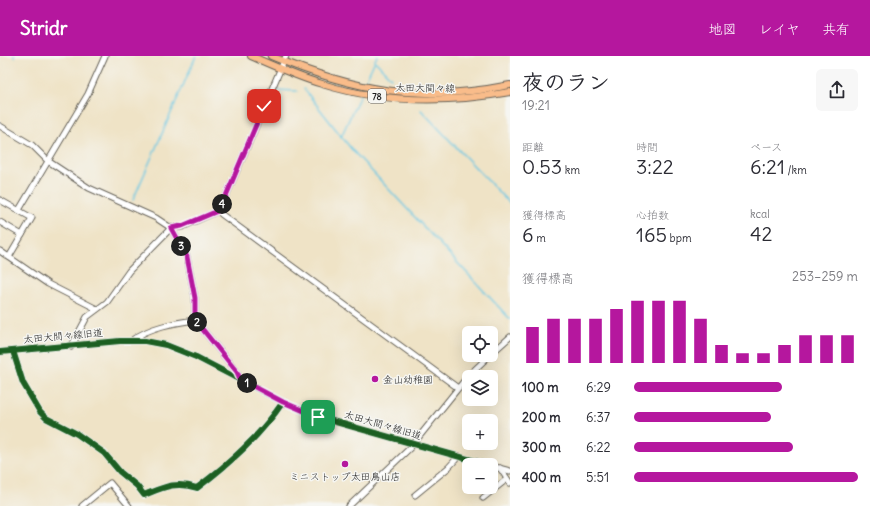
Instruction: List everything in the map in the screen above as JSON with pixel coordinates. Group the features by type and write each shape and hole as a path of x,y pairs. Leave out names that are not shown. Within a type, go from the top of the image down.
{"main road":[{"name":"太田大間々線","path":"251,56 322,84 357,93 385,97 435,100 465,99 510,92"},
{"name":"太田大間々線","path":"271,56 285,59 326,78 360,87 435,93 463,92 510,85"}],"street":[{"path":"18,210 88,94 105,56"},
{"path":"71,347 86,318 107,302 129,271 171,228 182,226 220,210 285,59"},
{"path":"0,126 32,145 48,161 89,188 156,218 171,228 187,257 195,298 195,320 237,372 240,379"},
{"path":"0,200 32,218 9,257"},
{"path":"220,210 221,214 238,227 458,388"},
{"path":"0,222 22,235"},
{"path":"0,251 48,284 97,309"},
{"path":"132,340 140,334 162,326 195,320"},
{"path":"498,348 510,337"},
{"name":"太田大間々線旧道","path":"0,352 71,347 132,340 154,342 178,348 283,402 318,417 466,458"},
{"path":"14,351 23,383 40,412 46,418 77,434 104,453 120,472 137,486 144,495 158,489 183,484 197,488 259,434 283,402"},
{"path":"349,506 414,444 468,376 483,362"},
{"path":"415,495 448,468 459,456"},
{"path":"483,498 509,481 500,468"},
{"name":"太田大間々線旧道","path":"500,468 510,471"},
{"path":"82,506 110,483 129,506"}],"waterway":[{"path":"133,200 196,56"},
{"path":"364,84 377,56"},
{"path":"375,61 391,78"},
{"path":"304,89 353,151 510,319"},
{"path":"275,90 297,91"},
{"path":"341,137 360,95"},
{"path":"421,110 510,204"}],"cycle path":[{"path":"0,352 120,341 145,341 166,345 196,357 283,402 318,417 464,458"},
{"path":"13,351 23,383 40,412 46,418 77,434 104,453 120,472 137,486 144,495 164,487 176,485 197,488 243,449 264,427 283,402"}],"place":[{"name":"金山幼稚園","path":"375,379"},
{"name":"ミニストップ太田鳥山店","path":"345,464"}],"route":[{"path":"264,106 220,210 182,226 171,228 187,257 195,298 195,320 237,372 240,379 283,402 318,417"}]}
